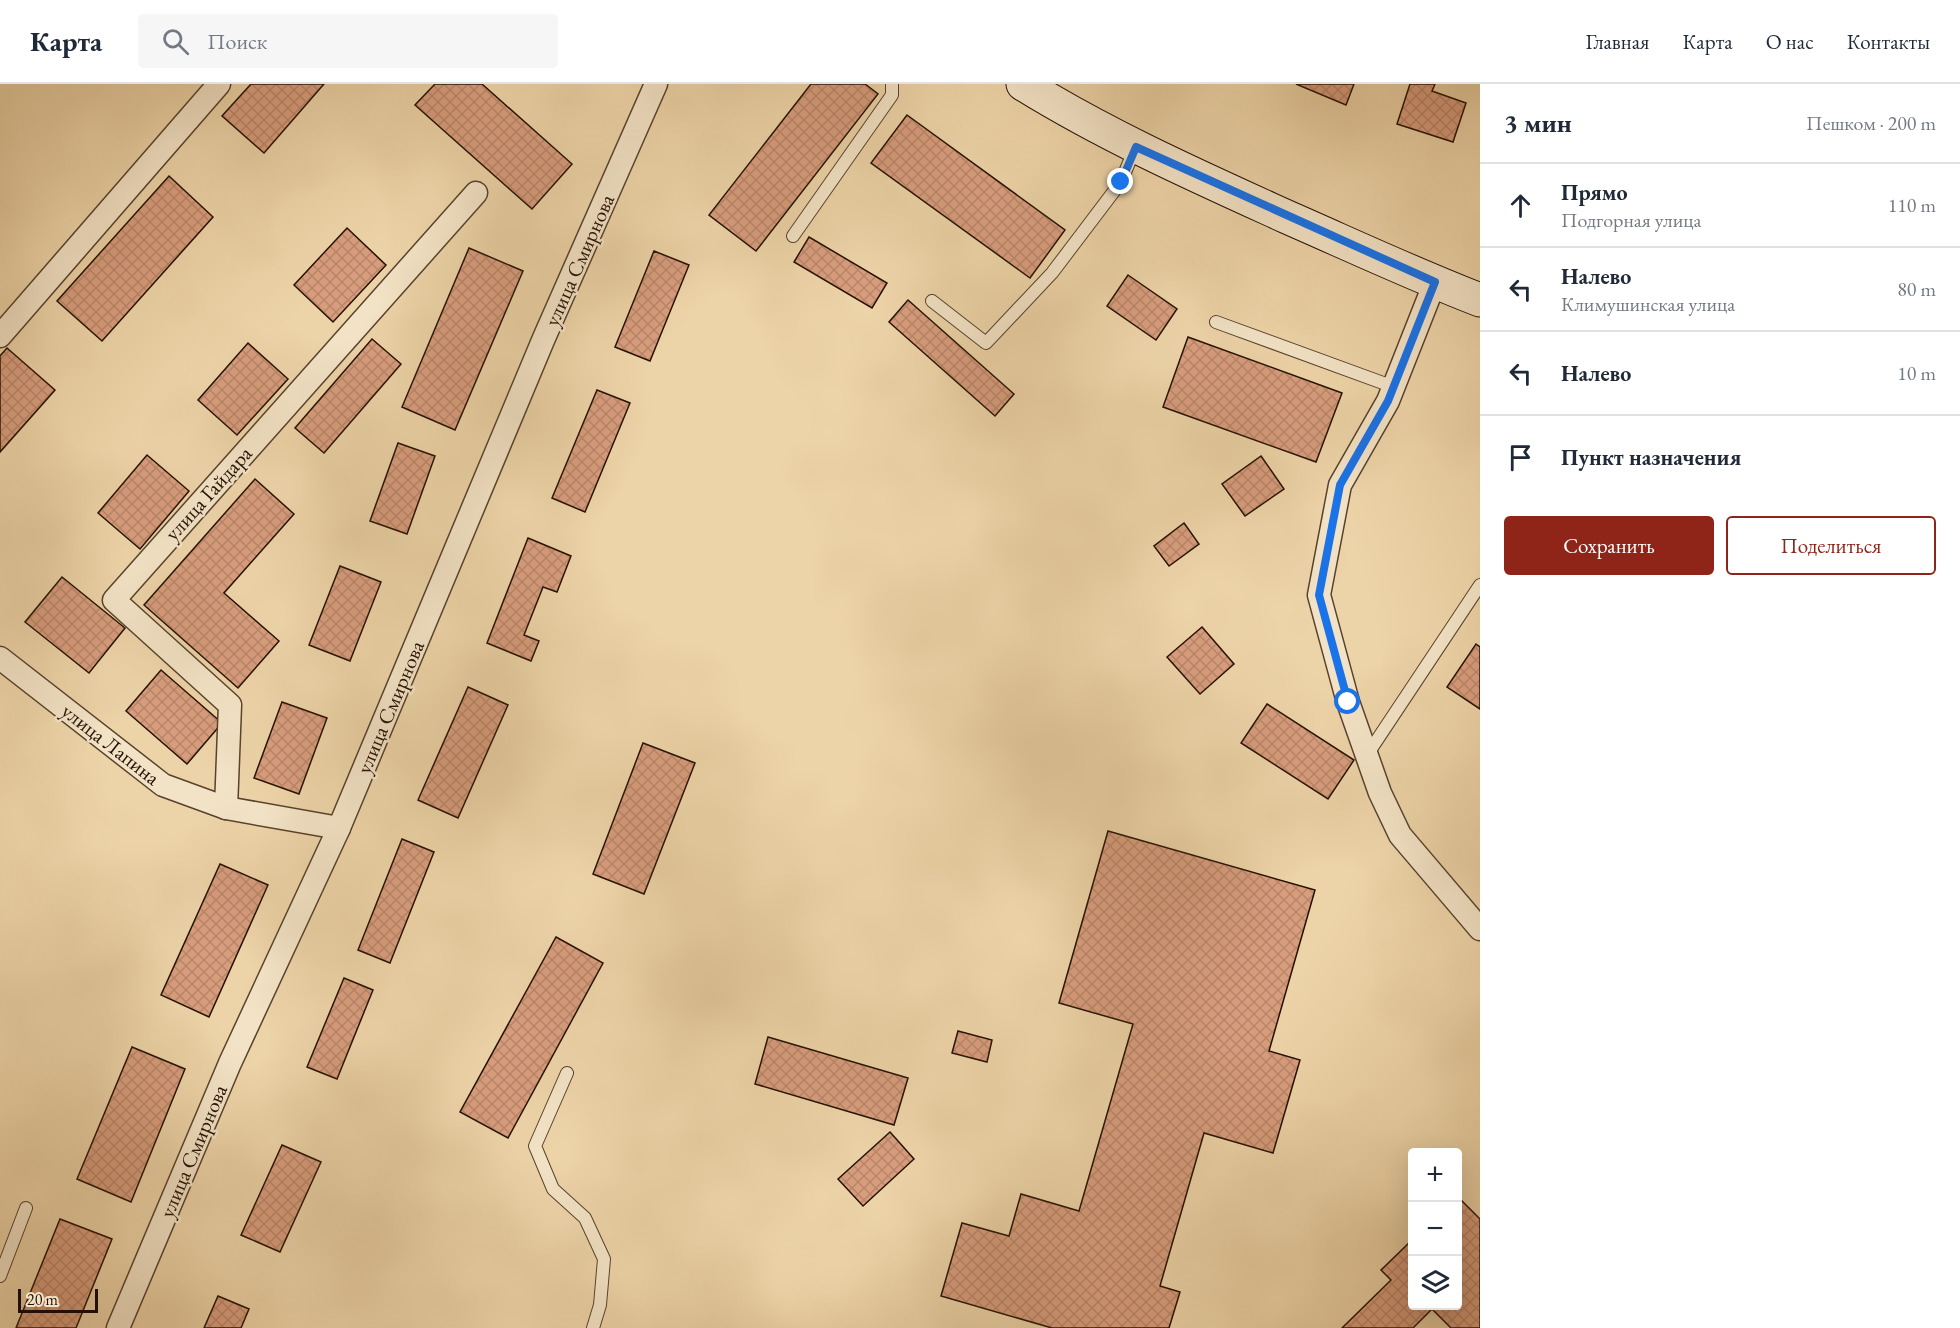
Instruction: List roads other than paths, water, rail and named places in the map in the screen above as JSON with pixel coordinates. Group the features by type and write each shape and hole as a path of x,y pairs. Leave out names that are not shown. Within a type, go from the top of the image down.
{"street":[{"path":"0,336 219,84"},
{"name":"улица Смирнова","path":"118,1328 230,1063 339,828 544,338 656,84"},
{"path":"1032,86 1099,129 1136,147 1435,282 1480,300"},
{"name":"улица Гайдара","path":"226,808 230,705 114,600 476,193"},
{"path":"1435,282 1394,387 1340,485 1319,595 1348,702 1380,794 1400,835 1480,929"},
{"name":"улица Лапина","path":"0,658 163,785 226,808 339,828"}],"lane":[{"path":"793,236 892,95 892,84"},
{"path":"932,301 986,343 1052,273 1073,246 1121,182 1136,147"},
{"path":"1216,322 1394,387"},
{"path":"1367,755 1480,585"},
{"path":"567,1073 535,1146 553,1190 585,1218 604,1259 600,1305 593,1328"},
{"path":"0,1276 26,1208"}]}
